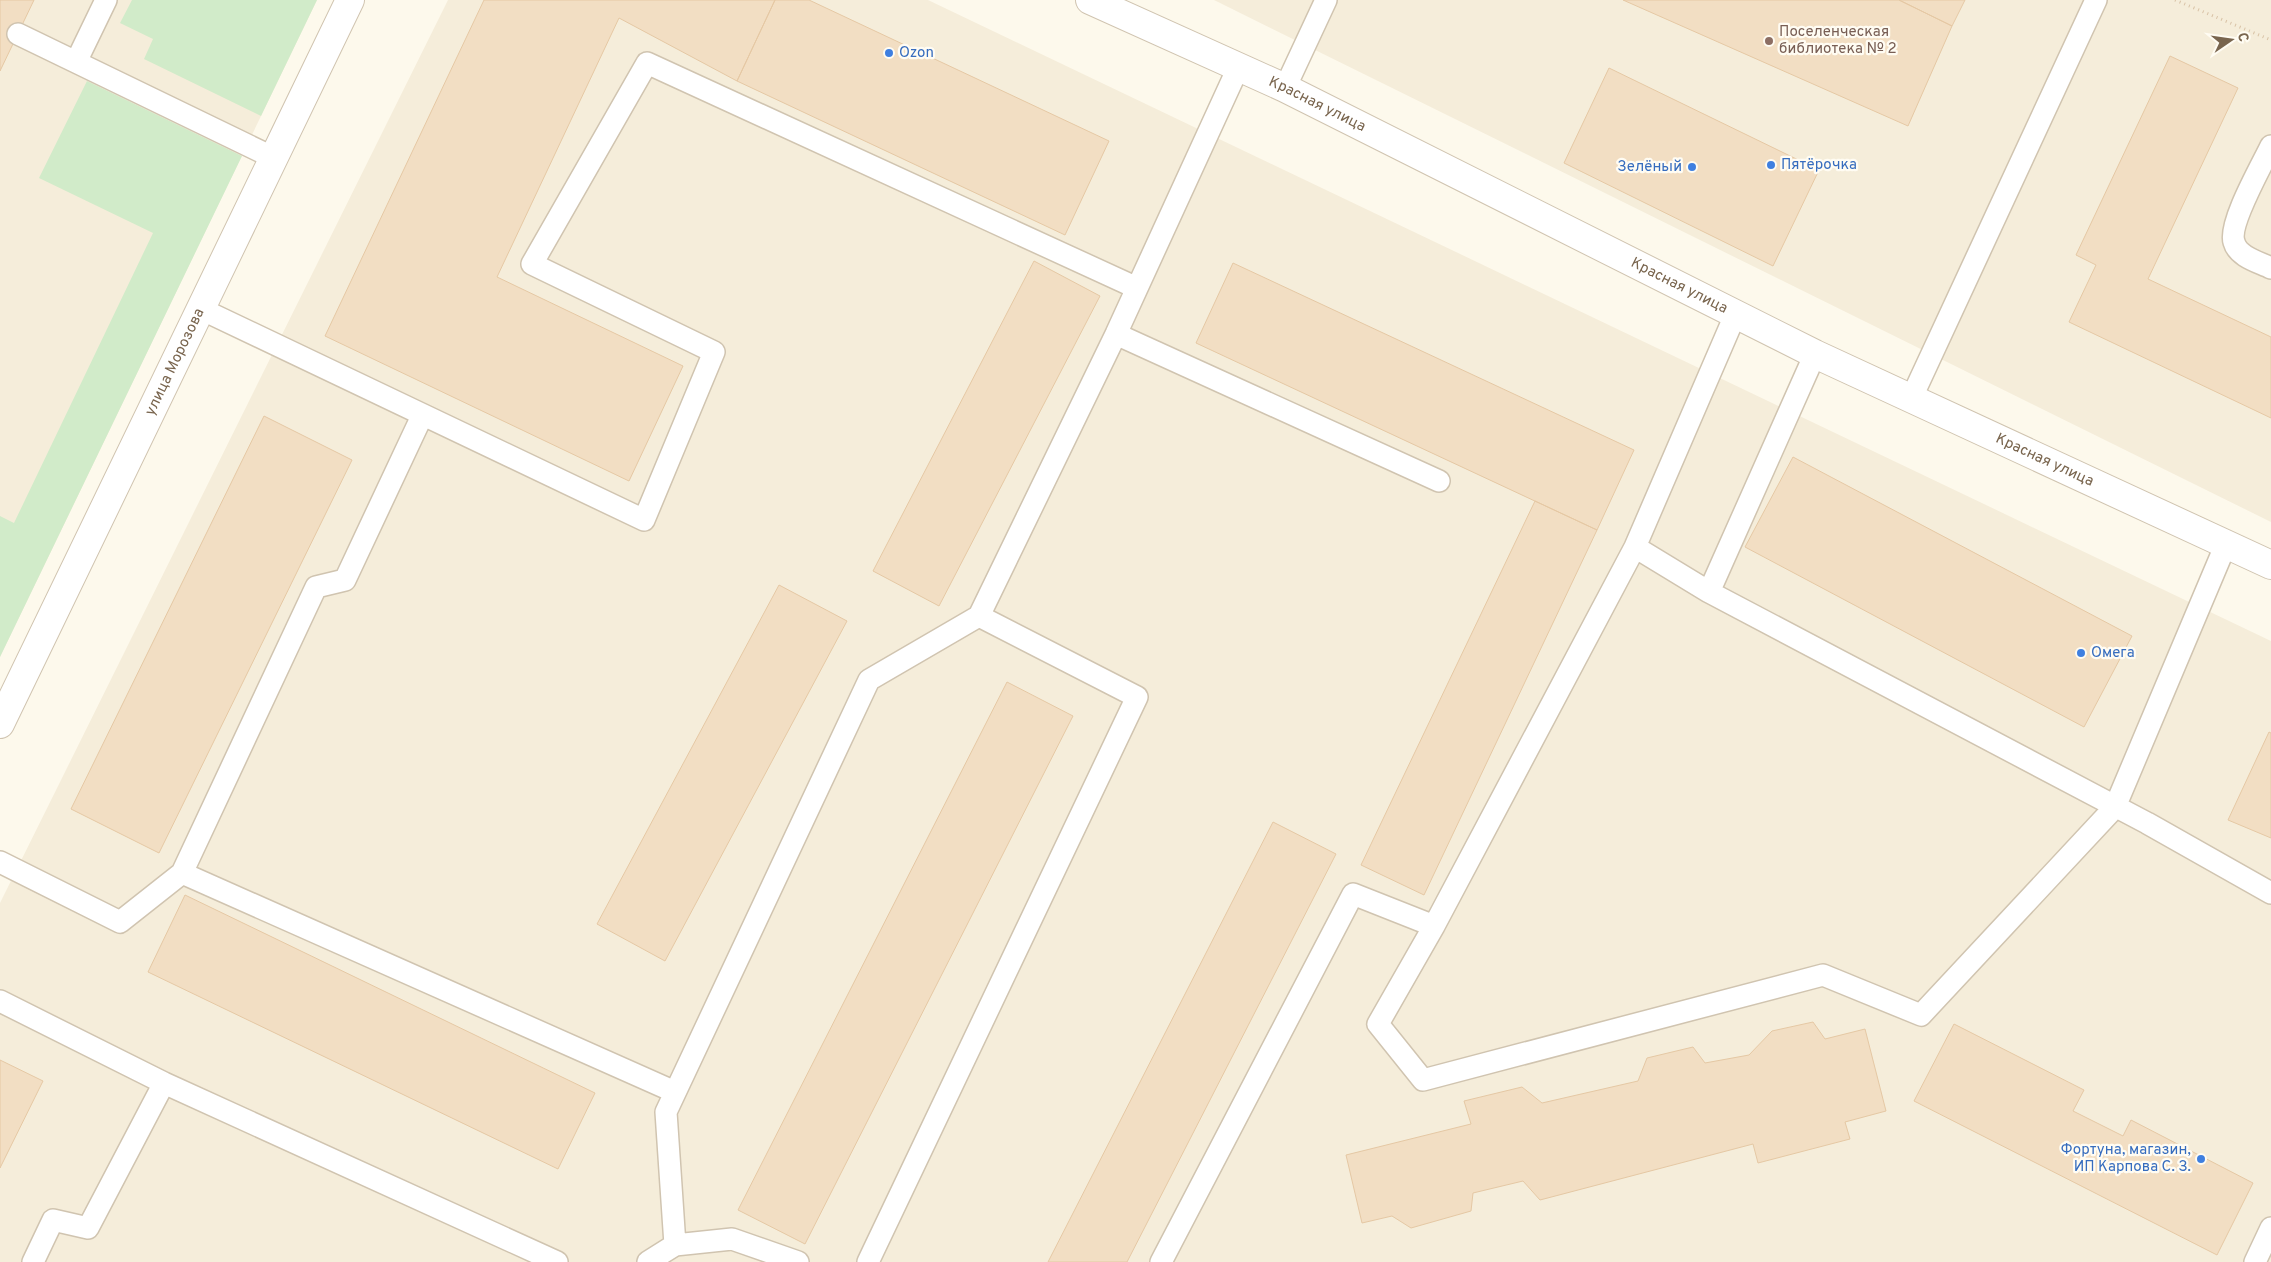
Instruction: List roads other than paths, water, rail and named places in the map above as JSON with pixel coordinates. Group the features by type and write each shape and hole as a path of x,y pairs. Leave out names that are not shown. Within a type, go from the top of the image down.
{"street":[{"name":"улица Морозова","path":"0,724 350,0"},
{"name":"Красная улица","path":"1090,0 1285,88 1815,354 2271,565"}],"lane":[{"path":"76,62 106,0"},
{"path":"1285,88 1326,0"},
{"path":"1911,399 2096,0"},
{"path":"18,34 274,158"},
{"path":"201,309 422,416 644,520 714,352 532,264 647,64 1137,288"},
{"path":"675,1245 666,1112 869,680 979,616 1116,334 1238,68"},
{"path":"2271,146 2233,226 2234,243 2246,256 2271,268"},
{"path":"1736,313 1634,547 1434,926 1378,1024 1423,1080 1823,975 1921,1015 2115,807 2226,544"},
{"path":"1116,334 1439,481"},
{"path":"1709,592 1815,354"},
{"path":"0,862 120,922 182,873 316,587 345,580 422,416"},
{"path":"1634,547 1709,592 2115,807 2271,893"},
{"path":"868,1262 1137,697 979,616"},
{"path":"182,873 675,1092"},
{"path":"1160,1262 1354,894 1434,926"},
{"path":"0,1001 164,1083 557,1262"},
{"path":"33,1262 53,1220 88,1228 164,1083"},
{"path":"2255,1262 2271,1228"},
{"path":"648,1262 675,1245 732,1239 798,1262"}],"place":[{"name":"Поселенческая библиотека № 2","path":"1769,41"},
{"name":"Ozon","path":"889,53"},
{"name":"Пятёрочка","path":"1771,165"},
{"name":"Зелёный","path":"1692,167"},
{"name":"Омега","path":"2081,653"},
{"name":"Фортуна, магазин, ИП Карпова С. З.","path":"2201,1159"}]}
